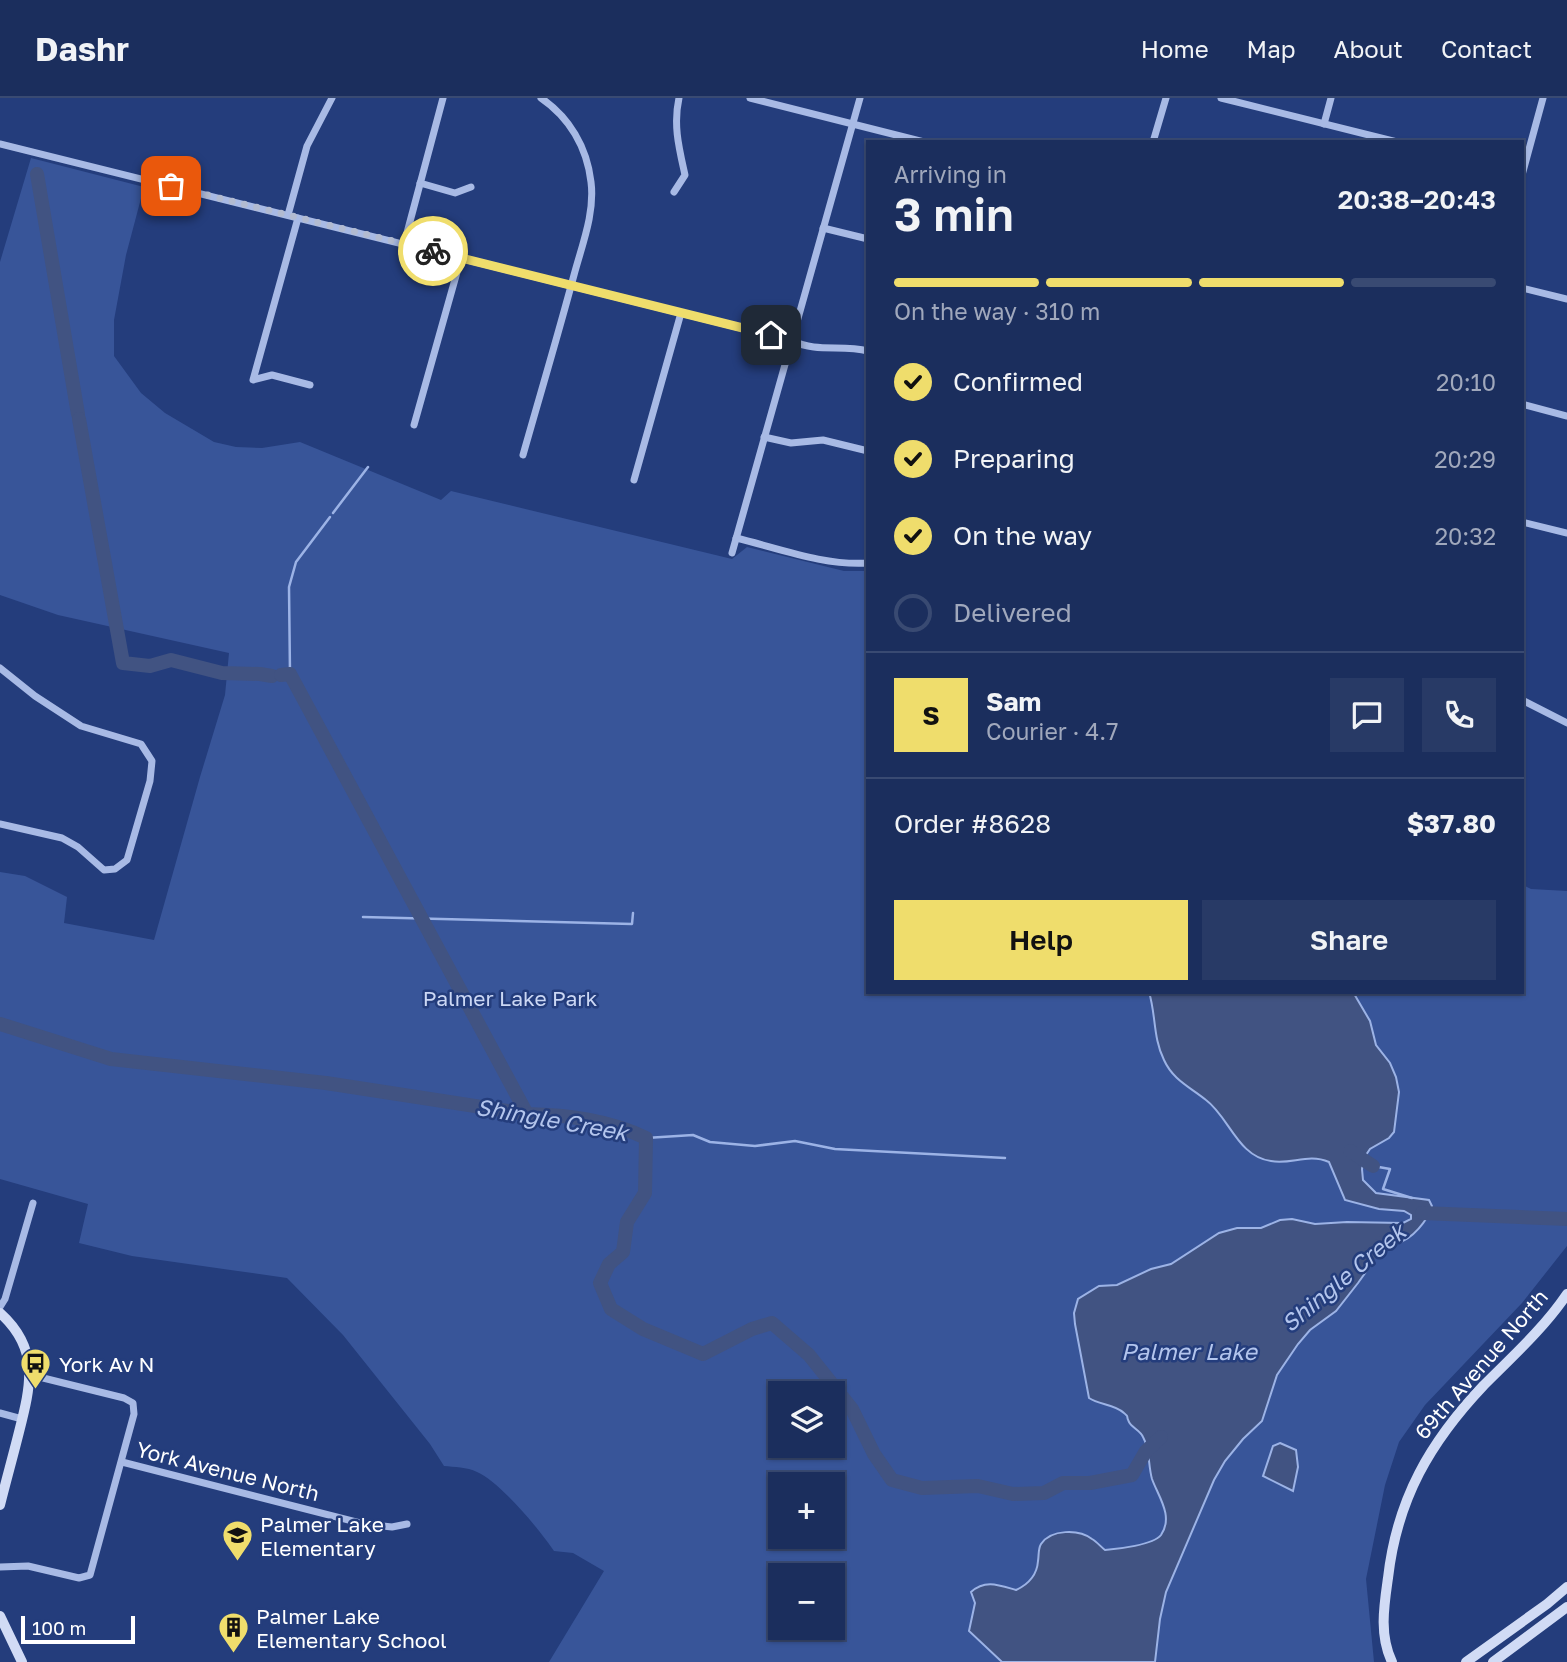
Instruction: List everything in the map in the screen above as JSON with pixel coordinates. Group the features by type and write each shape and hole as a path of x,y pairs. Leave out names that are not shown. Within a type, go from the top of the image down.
{"street":[{"path":"288,215 307,146 332,98"},
{"path":"404,244 443,98"},
{"path":"523,455 588,222 592,184 589,165 578,139 553,102 541,98"},
{"path":"674,192 685,175 676,134 675,120 679,98"},
{"path":"750,98 916,140"},
{"path":"732,553 860,98"},
{"path":"1154,140 1166,98"},
{"path":"1223,98 1389,140"},
{"path":"1324,124 1331,98"},
{"path":"1524,169 1543,98"},
{"path":"0,144 814,348 847,347 866,351"},
{"path":"420,183 455,193 471,187"},
{"path":"298,218 253,380 272,375 310,385"},
{"path":"822,228 866,239"},
{"path":"414,425 461,258"},
{"path":"1524,288 1567,299"},
{"path":"634,481 681,313"},
{"path":"1524,405 1567,416"},
{"path":"764,437 792,443 823,440 866,451"},
{"path":"1524,522 1567,533"},
{"path":"736,538 833,561 866,563"},
{"path":"0,668 35,696 81,726 141,744 152,761 150,781 127,860 115,869 104,870 78,847 62,838 0,824"},
{"path":"1524,701 1567,723"},
{"path":"0,1307 5,1299 33,1203"},
{"name":"69th Avenue North","path":"1392,1662 1383,1626 1388,1572 1403,1510 1419,1470 1448,1426 1567,1294"},
{"path":"0,1313 23,1342 31,1376 0,1505"},
{"path":"0,1567 29,1566 79,1578 90,1575 134,1414 133,1403 97,1391 31,1376"},
{"path":"0,1413 22,1419"},
{"name":"York Avenue North","path":"122,1462 364,1524 391,1527 407,1524"},
{"path":"1466,1662 1567,1587"},
{"path":"1493,1662 1567,1607"},
{"path":"0,1616 22,1662"}],"green space":[{"name":"Palmer Lake Park","path":"31,158 144,187 126,255 114,320 114,356 141,393 165,413 214,442 236,447 262,448 300,442 441,500 451,491 732,559 747,547 844,571 866,571 866,994 1524,994 1524,886 1531,889 1567,891 1567,1246 1522,1303 1425,1405 1399,1442 1385,1485 1366,1579 1374,1662 549,1662 604,1571 573,1553 554,1551 518,1507 486,1477 469,1469 444,1466 430,1444 343,1335 287,1278 132,1256 79,1243 88,1204 0,1179 0,872 25,876 67,897 64,923 154,940 225,695 229,653 58,615 0,595 0,262"}],"water":[{"name":"Palmer Lake","path":"1149,994 1354,994 1370,1021 1376,1045 1390,1063 1399,1092 1394,1132 1370,1149 1364,1158 1363,1180 1376,1193 1429,1200 1432,1206 1414,1234 1403,1241 1380,1245 1370,1251 1368,1269 1358,1283 1336,1311 1310,1330 1277,1375 1262,1421 1225,1461 1214,1480 1166,1592 1155,1662 1002,1662 969,1631 975,1603 971,1592 987,1584 1016,1590 1025,1585 1036,1571 1041,1544 1051,1535 1080,1533 1105,1550 1151,1541 1161,1535 1165,1528 1165,1513 1152,1479 1147,1447 1142,1435 1120,1410 1089,1398 1075,1324 1074,1313 1078,1299 1099,1286 1117,1285 1151,1269 1171,1264 1219,1233 1237,1228 1261,1228 1280,1220 1292,1219 1315,1224 1403,1223 1411,1219 1411,1215 1404,1211 1379,1209 1345,1200 1329,1162 1307,1159 1278,1162 1260,1158 1250,1152 1214,1107 1177,1078 1168,1067 1160,1052"},
{"path":"1280,1443 1296,1450 1298,1467 1293,1491 1263,1476 1273,1446"}],"waterway":[{"path":"37,174 78,414"},
{"path":"79,419 123,663 150,666 171,660 222,673 272,676"},
{"path":"333,513 368,467"},
{"path":"290,674 289,587 296,562 330,517"},
{"path":"281,675 290,674 527,1114"},
{"path":"363,917 632,924 633,913"},
{"name":"Shingle Creek","path":"0,1024 111,1059 326,1083 527,1114 573,1117 618,1127 646,1138 645,1193 627,1222 623,1252 609,1264 600,1283 611,1309 643,1329 703,1354 752,1329 772,1323 809,1355 852,1409 874,1454 892,1480 922,1488 978,1486 1013,1494 1044,1493 1063,1483 1090,1483 1132,1475 1146,1451 1161,1437"},
{"path":"646,1138 693,1135 710,1142 755,1146 795,1141 835,1149 1005,1158"},
{"path":"1350,1151 1373,1166"},
{"path":"1373,1166 1390,1169 1383,1189 1412,1198"},
{"name":"Shingle Creek","path":"1422,1213 1567,1219"},
{"name":"Shingle Creek","path":"1355,1266 1392,1236"}],"way so far":[{"path":"171,186 433,251"}],"place":[{"name":"York Av N","path":"36,1391"},
{"name":"Palmer Lake Elementary","path":"237,1563"},
{"name":"Palmer Lake Elementary School","path":"233,1655"}],"route":[{"path":"433,251 771,335"}]}
